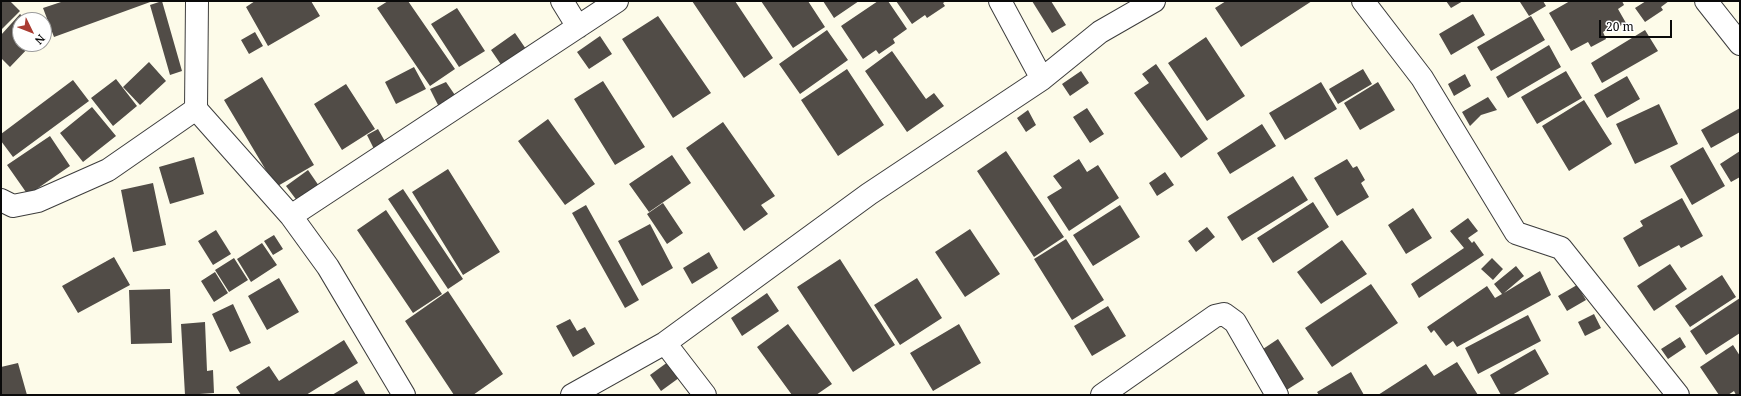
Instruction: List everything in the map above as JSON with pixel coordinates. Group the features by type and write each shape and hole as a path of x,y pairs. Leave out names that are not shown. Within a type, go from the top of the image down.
{"street":[{"path":"197,1 196,109 291,216 328,267 404,395"},
{"path":"562,1 578,27"},
{"path":"291,216 617,1"},
{"path":"1000,1 1042,79"},
{"path":"572,395 665,343 869,194 1042,79 1100,32 1154,1"},
{"path":"1363,1 1422,78 1516,232 1561,248 1611,309 1672,393"},
{"path":"1706,1 1740,44"},
{"path":"1,200 13,206 38,201 108,170 196,109"},
{"path":"1102,395 1215,316 1224,314 1234,322 1277,395"},
{"path":"665,343 705,395"}],"building":[{"path":"1,1 10,1 20,11 12,12 12,19 1,30"},
{"path":"64,1 153,1 54,37 52,32 52,12 45,12 43,8"},
{"path":"162,1 182,71 170,75 150,5"},
{"path":"255,1 311,1 320,16 268,46 246,7"},
{"path":"388,1 408,1 455,69 430,86 377,8"},
{"path":"692,1 735,1 773,58 744,78"},
{"path":"761,1 808,1 825,27 793,48"},
{"path":"823,1 859,1 834,18"},
{"path":"878,1 888,1 907,29 893,39 895,43 879,54 876,50 863,59 841,26"},
{"path":"896,1 946,1 943,3 945,6 927,18 925,15 912,24"},
{"path":"1032,1 1051,1 1066,25 1052,33"},
{"path":"1226,1 1312,1 1241,47 1215,8"},
{"path":"1446,1 1463,1 1451,8"},
{"path":"1543,1 1546,6 1529,16 1520,2"},
{"path":"1570,1 1622,1 1624,5 1618,9 1626,23 1620,26 1618,23 1603,32 1606,39 1591,47 1588,42 1571,51 1549,13"},
{"path":"1646,1 1669,1 1661,7 1663,10 1645,22 1635,8"},
{"path":"457,8 485,51 459,67 431,24"},
{"path":"1473,14 1485,35 1451,55 1439,34"},
{"path":"658,16 711,93 673,118 622,39"},
{"path":"1531,16 1545,40 1491,71 1477,47"},
{"path":"12,23 12,52 24,52 10,67 1,58 1,35"},
{"path":"827,30 848,60 800,94 779,64"},
{"path":"1645,30 1658,51 1602,83 1591,63"},
{"path":"255,32 263,46 249,54 241,40"},
{"path":"515,33 528,52 504,69 491,50"},
{"path":"600,36 612,54 589,69 577,52"},
{"path":"1206,37 1245,96 1207,121 1168,63"},
{"path":"1549,45 1561,67 1508,98 1496,77"},
{"path":"892,51 926,99 934,93 944,106 907,132 865,71"},
{"path":"149,62 166,81 140,105 123,87"},
{"path":"1156,64 1208,139 1181,158 1134,93 1149,83 1142,74"},
{"path":"414,67 426,89 396,104 385,82"},
{"path":"847,69 884,125 838,156 801,100"},
{"path":"1363,69 1372,84 1338,104 1329,89"},
{"path":"1081,71 1089,83 1070,96 1062,84"},
{"path":"1566,71 1582,98 1537,124 1521,97"},
{"path":"1465,74 1471,86 1454,96 1448,84"},
{"path":"1627,76 1640,99 1607,118 1594,95"},
{"path":"262,77 314,165 276,187 224,100"},
{"path":"116,79 137,106 113,126 91,98"},
{"path":"73,80 89,101 13,157 1,141 1,134"},
{"path":"603,81 645,147 615,165 574,99"},
{"path":"446,82 457,98 439,107 430,89"},
{"path":"1321,82 1337,109 1285,140 1269,113"},
{"path":"1378,82 1395,110 1360,130 1344,103"},
{"path":"346,84 375,129 342,150 314,104"},
{"path":"1488,97 1497,110 1481,115 1470,126 1462,112"},
{"path":"1584,100 1612,144 1569,171 1542,126"},
{"path":"1659,104 1678,144 1635,164 1616,124"},
{"path":"92,107 116,136 83,162 60,133"},
{"path":"1087,108 1104,134 1090,143 1073,117"},
{"path":"1740,108 1740,132 1711,148 1701,130"},
{"path":"1028,110 1036,125 1026,132 1017,118"},
{"path":"548,119 595,184 565,205 518,141"},
{"path":"723,122 775,196 761,205 768,214 744,231 686,148"},
{"path":"1262,124 1276,146 1230,174 1217,153"},
{"path":"378,129 387,145 375,151 367,135"},
{"path":"50,136 70,166 28,195 7,165"},
{"path":"1703,147 1725,186 1692,205 1670,166"},
{"path":"1006,151 1064,237 1034,257 977,171"},
{"path":"1740,151 1740,177 1731,182 1720,164"},
{"path":"672,155 691,183 649,212 629,184"},
{"path":"194,157 204,194 170,204 159,167"},
{"path":"1079,159 1087,172 1098,165 1119,198 1069,231 1047,197 1062,188 1053,176"},
{"path":"1347,159 1353,168 1357,166 1365,180 1361,183 1369,197 1337,216 1314,178"},
{"path":"448,169 500,252 463,275 412,192"},
{"path":"308,170 319,186 298,202 286,186"},
{"path":"1165,172 1174,185 1157,196 1149,183"},
{"path":"1293,176 1308,200 1242,241 1227,217"},
{"path":"153,183 166,245 133,252 121,190"},
{"path":"403,189 463,279 448,289 388,199"},
{"path":"1682,198 1703,236 1681,248 1679,245 1639,267 1623,238 1643,226 1640,221"},
{"path":"1313,202 1329,227 1273,263 1257,238"},
{"path":"663,203 683,233 667,244 647,214"},
{"path":"586,205 639,300 625,308 572,213"},
{"path":"1120,205 1140,237 1093,266 1073,235"},
{"path":"1413,208 1432,238 1406,254 1388,225"},
{"path":"386,210 442,294 413,313 357,230"},
{"path":"1468,218 1478,231 1468,238 1472,243 1474,241 1484,255 1419,298 1411,284 1464,248 1450,231"},
{"path":"650,224 673,268 642,286 618,241"},
{"path":"1207,227 1215,237 1196,252 1188,241"},
{"path":"970,229 1000,274 965,297 935,252"},
{"path":"216,230 231,254 213,265 198,241"},
{"path":"274,235 283,249 273,255 264,241"},
{"path":"1066,239 1104,300 1072,320 1034,259"},
{"path":"1342,240 1367,274 1321,304 1297,272"},
{"path":"262,243 277,265 251,282 237,259"},
{"path":"709,252 718,268 692,284 683,268"},
{"path":"114,257 130,285 78,313 62,286"},
{"path":"234,258 248,280 229,292 215,270"},
{"path":"1492,258 1503,269 1493,280 1481,269"},
{"path":"840,259 895,345 853,372 797,287"},
{"path":"1670,264 1687,289 1654,311 1637,286"},
{"path":"1516,266 1524,276 1504,293 1540,271 1551,295 1457,347 1453,341 1446,346 1434,330 1431,333 1427,327 1487,286 1495,298 1502,294 1494,284"},
{"path":"215,272 228,293 214,302 201,281"},
{"path":"1722,275 1736,297 1690,327 1675,306"},
{"path":"279,278 299,312 267,330 248,296"},
{"path":"917,278 942,318 900,345 874,305"},
{"path":"1371,284 1398,323 1332,367 1305,328"},
{"path":"1577,285 1586,300 1567,311 1558,296"},
{"path":"170,289 172,343 131,344 129,290"},
{"path":"448,291 503,374 473,395 454,395 405,321"},
{"path":"767,293 779,311 742,336 731,318"},
{"path":"1740,298 1740,333 1706,355 1690,331"},
{"path":"233,304 251,343 230,352 212,314"},
{"path":"1108,306 1126,336 1092,356 1074,326"},
{"path":"1594,314 1601,328 1585,336 1578,322"},
{"path":"1528,315 1541,341 1478,374 1465,348"},
{"path":"570,319 577,331 585,327 595,344 573,357 556,326"},
{"path":"205,322 207,371 213,370 214,393 185,395 181,324"},
{"path":"788,324 832,384 816,395 792,395 757,347"},
{"path":"959,324 981,363 933,391 910,353"},
{"path":"1680,337 1686,347 1668,359 1661,349"},
{"path":"1278,339 1304,379 1285,391 1260,351"},
{"path":"344,340 358,363 306,395 241,395 236,387 269,366 279,381"},
{"path":"1733,345 1740,356 1740,395 1736,395 1734,391 1728,395 1719,395 1700,367"},
{"path":"1535,349 1549,374 1512,395 1501,395 1490,375"},
{"path":"672,359 683,375 661,391 650,375"},
{"path":"1457,362 1478,395 1378,395 1426,364 1434,376"},
{"path":"18,363 27,395 1,395 1,367"},
{"path":"1351,372 1364,395 1319,395 1317,392"},
{"path":"357,380 366,395 332,395"}]}
